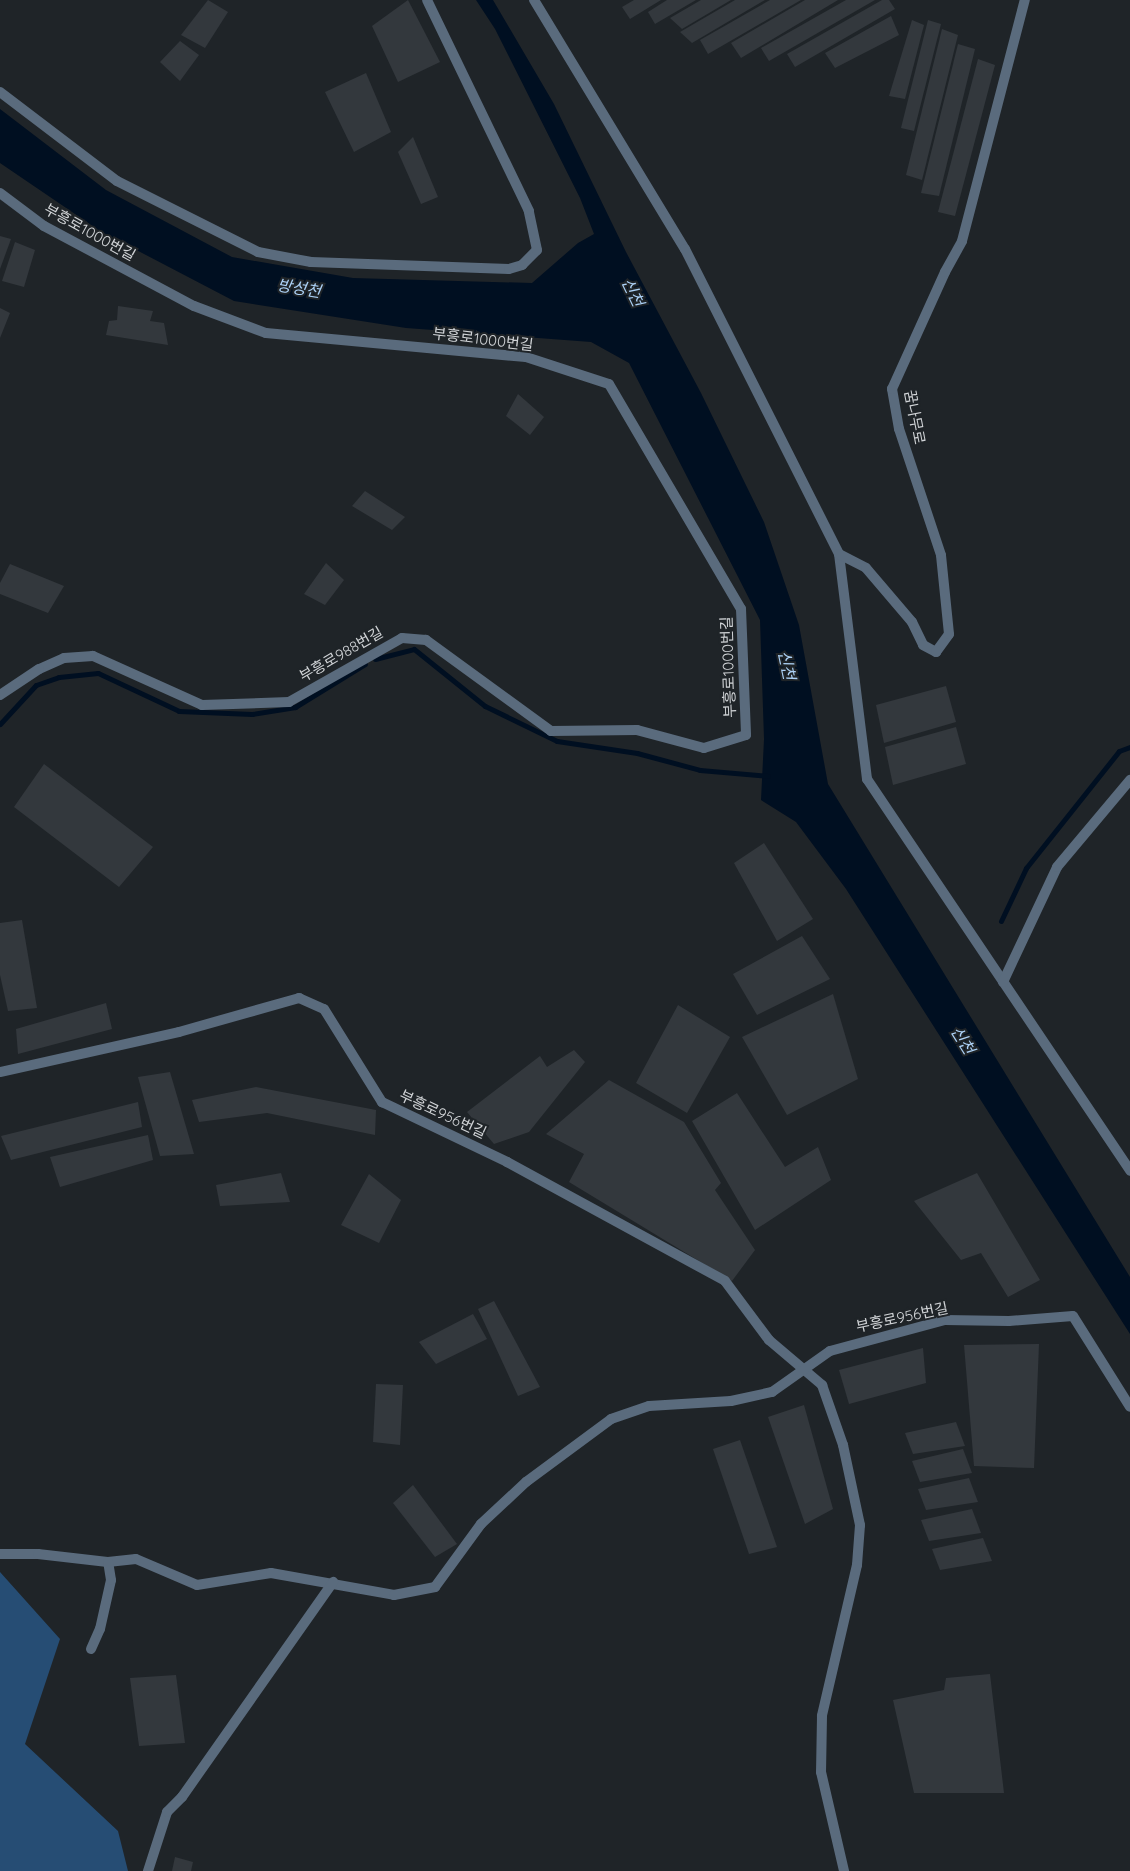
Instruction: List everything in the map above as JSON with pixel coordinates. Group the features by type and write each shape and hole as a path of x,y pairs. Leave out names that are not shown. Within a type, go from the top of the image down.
{"street":[{"path":"0,92 117,181 258,252 311,262 509,269 522,265 537,250 534,229 522,195 427,0"},
{"path":"534,0 685,249 839,554 866,779 1130,1171"},
{"name":"꿈나무로","path":"839,554 866,568 912,622 923,645 936,652 949,634 941,555 899,428 892,389 945,272 962,242 1024,0"},
{"name":"부흥로1000번길","path":"0,193 44,226 185,301 266,333 526,357 609,384 741,610 746,735"},
{"name":"부흥로988번길","path":"0,696 39,669 64,658 93,656 202,705 289,702 402,638 426,640 551,731 637,730 704,748 746,735"},
{"path":"1003,982 1057,867 1130,780"},
{"name":"부흥로956번길","path":"0,1072 179,1032 299,998 324,1009 382,1102 539,1178 725,1282 769,1340 804,1368"},
{"name":"부흥로956번길","path":"0,1554 38,1554 108,1562 136,1559 196,1585 271,1573 333,1582 394,1595 435,1587 481,1524 526,1482 611,1419 649,1406 731,1401 772,1392 830,1351 863,1340 944,1320 1009,1322 1073,1316 1130,1408"},
{"path":"804,1368 822,1385 843,1445 860,1525 857,1565 822,1716 821,1772 844,1871"},
{"path":"90,1649 100,1629 111,1580 108,1562"},
{"path":"148,1871 168,1812 182,1797 333,1582"}],"shaded area":[{"path":"0,1572 60,1639 25,1744 118,1831 128,1871 0,1871"}],"water":[{"path":"476,0 493,0 554,104 626,252 701,393 764,522 799,625 828,784 1130,1277 1130,1334 846,889 796,822 761,800 764,739 760,620 629,363 591,342 406,328 234,301 100,231 0,163 0,109 106,190 232,257 353,278 532,283 578,243 594,234 580,198 495,29"}],"building":[{"path":"208,0 228,12 205,48 181,35"},
{"path":"408,0 440,62 398,82 372,26"},
{"path":"634,0 661,0 630,19 622,7"},
{"path":"667,0 696,0 655,24 648,12"},
{"path":"701,0 731,0 682,29 670,18"},
{"path":"735,0 765,0 692,43 680,32"},
{"path":"770,0 801,0 708,54 700,40"},
{"path":"805,0 838,0 741,58 731,43"},
{"path":"846,0 875,0 769,61 761,48"},
{"path":"882,0 889,0 895,9 795,67 787,54"},
{"path":"891,16 899,35 835,68 825,53"},
{"path":"912,20 924,25 905,99 889,96"},
{"path":"928,20 941,24 914,131 901,128"},
{"path":"942,29 958,35 922,180 906,175"},
{"path":"180,41 199,55 180,81 160,62"},
{"path":"958,44 975,49 939,196 921,193"},
{"path":"978,59 995,65 955,216 938,212"},
{"path":"366,73 391,132 354,152 325,92"},
{"path":"413,137 438,197 421,204 398,152"},
{"path":"0,236 11,239 0,269"},
{"path":"15,242 35,250 24,287 2,281"},
{"path":"118,306 153,311 150,321 164,323 168,345 106,335 109,321 117,320"},
{"path":"0,308 10,313 0,338"},
{"path":"518,394 544,417 530,435 506,416"},
{"path":"365,491 405,517 392,530 352,506"},
{"path":"326,563 344,580 325,605 304,594"},
{"path":"10,564 64,586 48,613 0,594 0,583"},
{"path":"946,686 956,722 884,743 876,705"},
{"path":"956,727 966,764 893,785 885,747"},
{"path":"44,764 153,847 119,887 14,807"},
{"path":"764,843 813,919 777,941 734,863"},
{"path":"22,920 37,1008 8,1011 0,975 0,923"},
{"path":"802,936 830,979 757,1015 733,974"},
{"path":"833,994 858,1079 787,1115 742,1037"},
{"path":"106,1003 112,1029 18,1054 16,1029"},
{"path":"678,1005 730,1037 687,1113 636,1083"},
{"path":"574,1050 585,1062 529,1132 494,1144 467,1112 540,1056 547,1067"},
{"path":"170,1072 194,1154 160,1156 138,1077"},
{"path":"609,1080 684,1122 721,1183 715,1190 755,1250 732,1281 569,1182 584,1154 546,1134"},
{"path":"256,1087 376,1110 375,1135 267,1113 199,1122 192,1100"},
{"path":"737,1093 785,1167 818,1147 831,1180 755,1230 692,1121"},
{"path":"138,1102 142,1127 11,1160 1,1136"},
{"path":"148,1135 153,1160 60,1187 50,1157"},
{"path":"281,1173 290,1202 220,1206 216,1185"},
{"path":"977,1173 1040,1280 1008,1297 981,1253 961,1260 914,1201"},
{"path":"369,1174 401,1200 379,1243 341,1225"},
{"path":"494,1301 540,1387 518,1396 478,1309"},
{"path":"473,1314 487,1339 436,1364 419,1342"},
{"path":"1039,1344 1034,1468 974,1466 964,1345"},
{"path":"923,1348 926,1383 849,1404 839,1370"},
{"path":"376,1384 403,1385 400,1445 373,1442"},
{"path":"804,1405 833,1509 805,1524 768,1417"},
{"path":"956,1422 965,1446 913,1454 905,1433"},
{"path":"740,1440 777,1547 749,1554 713,1449"},
{"path":"963,1449 972,1473 920,1482 912,1461"},
{"path":"969,1478 978,1502 926,1510 918,1489"},
{"path":"413,1485 457,1544 435,1557 393,1503"},
{"path":"972,1509 981,1533 929,1541 921,1520"},
{"path":"983,1538 992,1561 940,1570 932,1549"},
{"path":"990,1674 1004,1793 914,1793 893,1700 944,1690 946,1678"},
{"path":"176,1675 185,1743 139,1746 130,1678"},
{"path":"175,1857 193,1862 191,1871 172,1871"}],"waterway":[{"path":"375,659 414,649 485,706 557,741 637,753 700,770 768,776"},
{"path":"0,724 36,685 59,677 98,673 179,711 252,714 295,707 365,664"},
{"path":"1001,921 1026,868 1119,751 1130,747"}],"water label":[{"name":"방성천","path":"299,288"},
{"name":"신천","path":"633,292"},
{"name":"신천","path":"787,665"},
{"name":"신천","path":"963,1040"}]}
